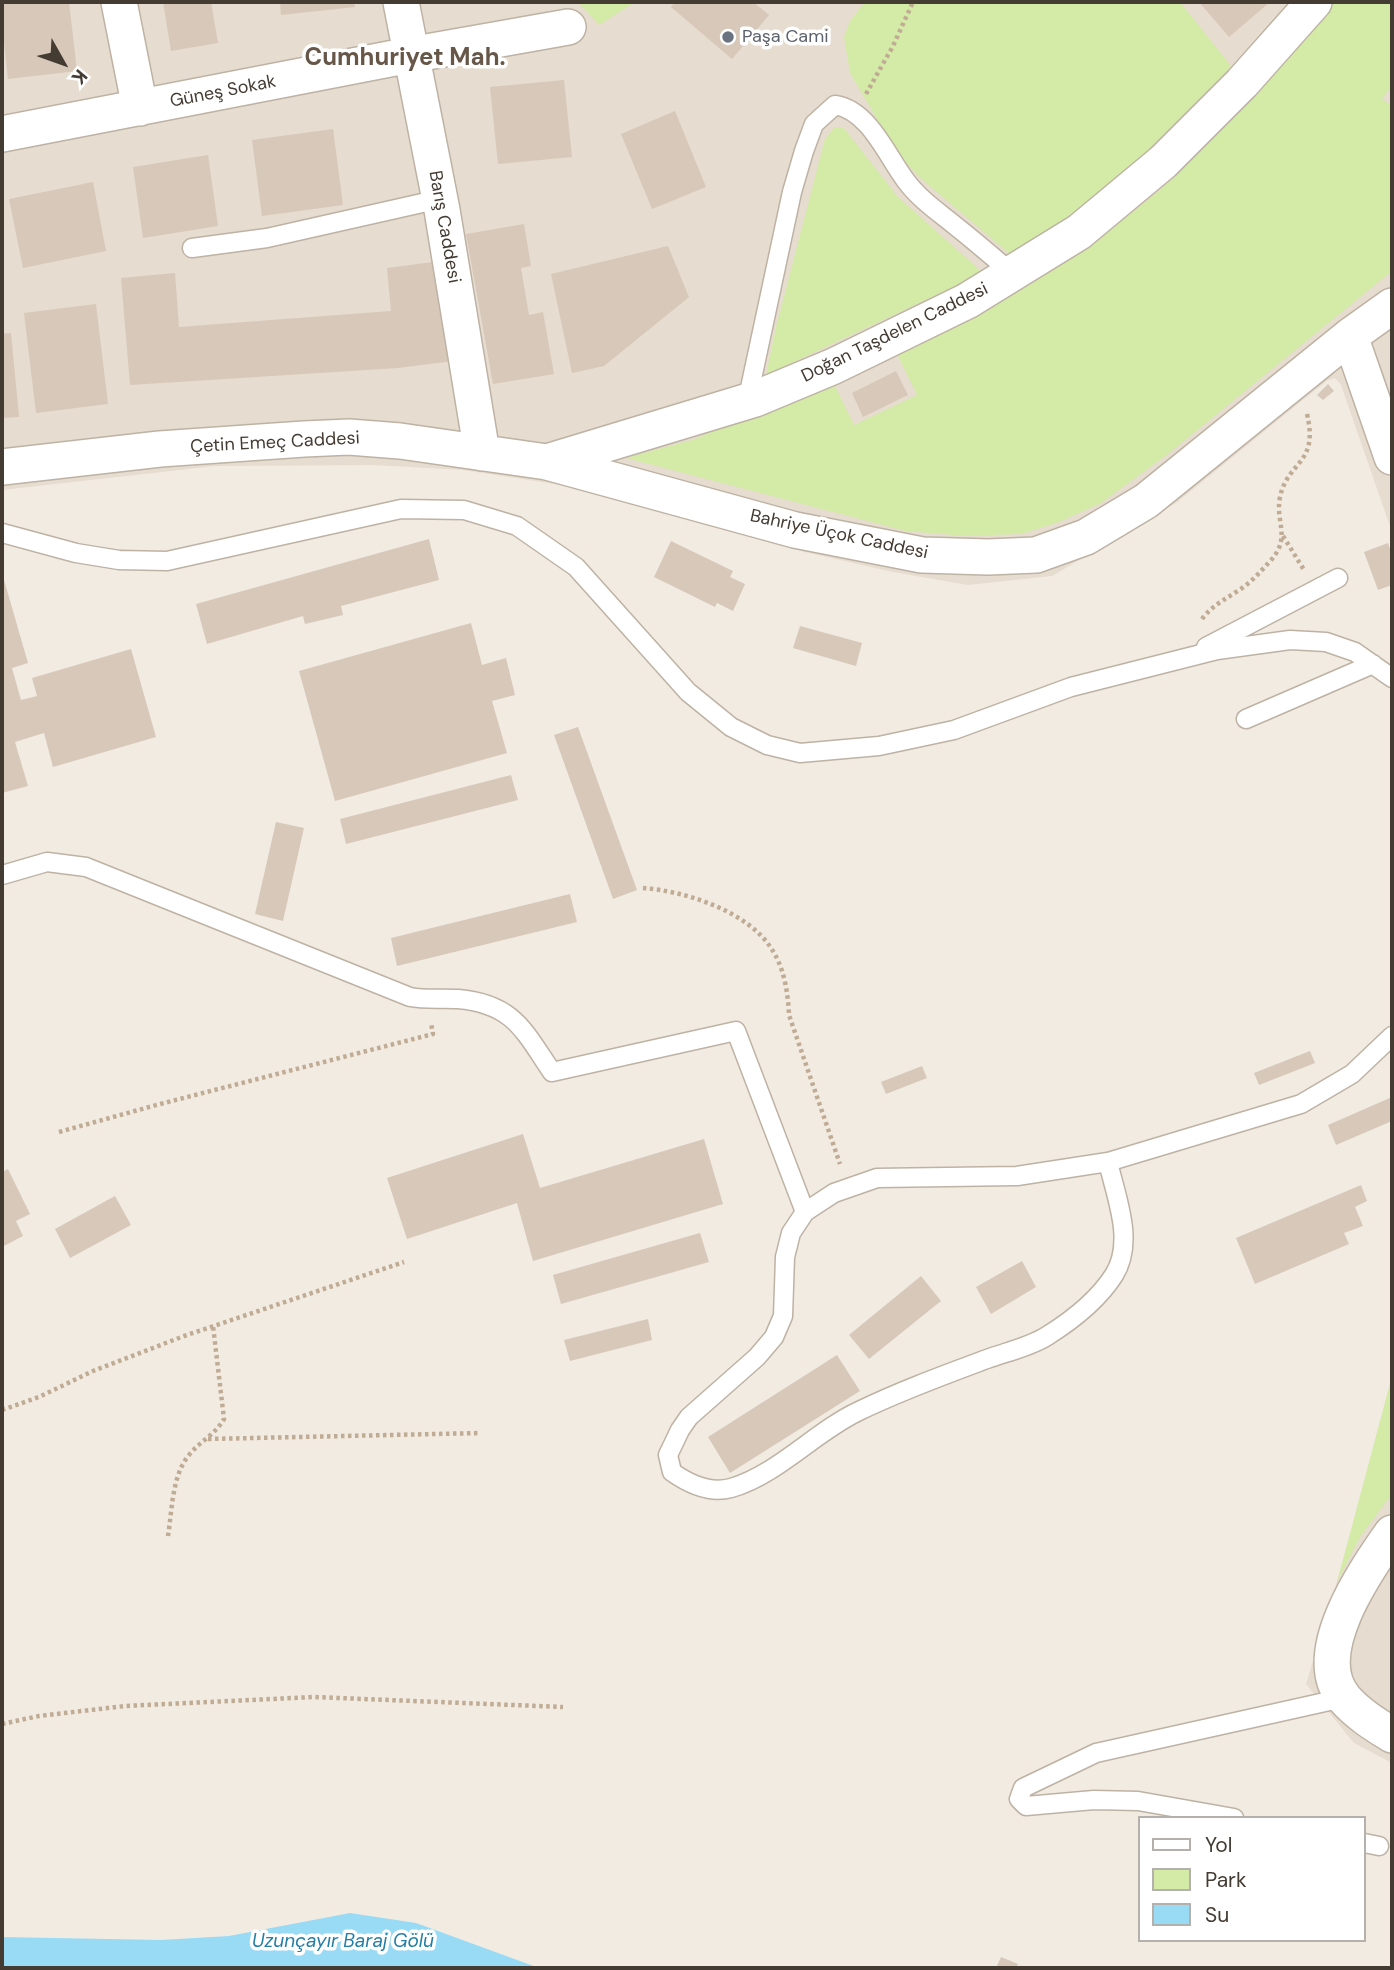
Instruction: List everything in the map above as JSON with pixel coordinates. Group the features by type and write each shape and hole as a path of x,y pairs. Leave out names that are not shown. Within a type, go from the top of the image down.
{"street":[{"path":"119,2 140,108"},
{"name":"Barış Caddesi","path":"401,2 440,199 482,453"},
{"name":"Doğan Taşdelen Caddesi","path":"547,462 747,402 834,366 967,301 1079,232 1163,162 1242,83 1314,2"},
{"name":"Güneş Sokak","path":"2,134 568,27"},
{"name":"Bahriye Üçok Caddesi","path":"547,462 795,530 922,555 1036,555 1086,537 1146,501 1350,335 1392,306"},
{"path":"1350,335 1392,457"},
{"name":"Çetin Emeç Caddesi","path":"2,467 160,449 349,437 400,441 547,462"},
{"path":"1392,1533 1352,1596 1338,1626 1333,1654 1334,1676 1343,1698 1371,1722 1392,1735"}],"lane":[{"path":"747,402 792,192 804,151 814,124 835,105 844,106 854,112 869,127 907,184 926,203 1013,273"},
{"path":"192,248 267,238 440,199"},
{"path":"2,533 76,553 118,560 167,561 401,509 464,510 517,526 576,567 688,692 731,727 767,745 800,753 879,746 954,730 1071,687 1217,650 1290,640 1326,642 1355,652 1392,678"},
{"path":"1184,658 1338,578"},
{"path":"1246,719 1373,664"},
{"path":"2,875 47,862 86,867 410,996 428,1000 477,1001 500,1009 519,1023 552,1072 736,1031 806,1212"},
{"path":"1108,1162 1124,1229 1122,1253 1116,1273 1104,1290 1045,1337 856,1412 761,1474 730,1489 689,1485 672,1472 668,1455 680,1430 690,1417 757,1357 774,1337 783,1316 785,1257 791,1233 806,1212 834,1193 877,1178 1017,1176 1108,1162 1301,1104 1352,1074 1392,1035"},
{"path":"1223,1816 1138,1801 1094,1800 1026,1806 1019,1799 1023,1788 1096,1753 1343,1698"}],"path":[{"path":"854,112 887,57 914,2"},
{"path":"1307,410 1312,436 1308,449 1282,491 1279,501 1283,536 1317,589"},
{"path":"1184,658 1193,631 1205,614 1259,575 1275,556 1283,536"},
{"path":"643,888 685,895 710,904 740,920 759,934 770,947 780,964 789,998 789,1015 848,1188"},
{"path":"59,1132 433,1034 428,1000"},
{"path":"2,1410 39,1397 93,1371 213,1326 404,1262"},
{"path":"168,1535 177,1478 184,1461 191,1452 208,1440 224,1419 213,1326"},
{"path":"208,1440 481,1433"},
{"path":"2,1724 39,1716 125,1706 314,1697 563,1707"}],"shaded area":[{"path":"2,2 1392,2 1392,532 1341,385 1335,378 1328,380 1176,503 1052,576 968,585 893,572 805,552 561,485 463,470 374,465 215,466 2,490"},
{"path":"1392,1376 1392,1763 1354,1743 1306,1684 1355,1521"}],"green space":[{"path":"578,2 635,2 599,25"},
{"path":"865,2 1180,2 1231,66 1167,138 1089,207 1011,255 919,177 895,150 850,73 844,37 850,21"},
{"path":"1331,2 1392,2 1392,85 1382,99 1392,106 1392,271 1168,454 1101,503 1059,522 1021,534 965,536 906,531 626,458 695,439 832,380 854,425 917,395 897,354 1016,287 1130,214 1185,167 1211,140"},
{"path":"843,127 898,197 983,273 766,375 825,139 834,128"},
{"path":"1392,1376 1392,1494 1360,1537 1337,1582"}],"water":[{"name":"Uzunçayır Baraj Gölü","path":"350,1913 416,1923 539,1968 2,1968 2,1937 161,1940 229,1936"}],"building":[{"path":"2,2 69,2 77,71 8,79"},
{"path":"163,2 211,2 218,43 171,51"},
{"path":"280,2 354,2 355,7 281,15"},
{"name":"Paşa Cami","path":"675,2 753,2 769,15 732,59 671,7"},
{"path":"1199,2 1270,2 1229,37"},
{"path":"564,80 572,157 498,164 490,87"},
{"path":"675,111 706,187 652,209 621,134"},
{"path":"333,129 343,205 262,216 252,140"},
{"path":"208,155 218,226 143,238 133,167"},
{"path":"93,182 106,251 23,268 9,199"},
{"path":"524,224 531,266 521,268 529,315 543,312 554,374 493,384 466,234"},
{"path":"668,246 689,297 604,366 572,373 551,274"},
{"path":"441,261 453,361 398,368 130,385 121,278 175,273 179,327 391,311 387,268"},
{"path":"96,304 108,404 36,413 24,313"},
{"path":"11,333 19,417 2,418 2,334"},
{"path":"896,371 908,395 863,417 852,393"},
{"path":"1328,384 1334,391 1323,400 1317,395"},
{"path":"429,539 439,580 341,606 343,615 305,624 303,616 207,644 196,604"},
{"path":"671,541 733,571 730,577 745,584 733,611 717,603 715,607 654,577"},
{"path":"1388,543 1392,554 1392,585 1378,590 1364,552"},
{"path":"2,573 28,663 12,668 21,700 37,696 32,678 131,649 156,737 53,767 44,733 15,742 28,786 2,793"},
{"path":"471,623 482,665 506,658 515,695 492,701 507,753 335,801 299,671"},
{"path":"800,626 862,643 856,666 793,648"},
{"path":"578,727 637,890 613,899 554,735"},
{"path":"511,775 518,800 346,844 340,819"},
{"path":"276,822 304,828 283,921 255,914"},
{"path":"570,894 577,922 397,966 391,938"},
{"path":"1310,1051 1315,1063 1259,1085 1254,1073"},
{"path":"922,1066 927,1078 886,1094 881,1082"},
{"path":"1392,1097 1392,1121 1336,1145 1328,1125"},
{"path":"523,1134 540,1188 704,1139 723,1204 533,1261 517,1203 407,1239 387,1178"},
{"path":"8,1169 30,1214 16,1221 23,1236 2,1247 2,1172"},
{"path":"1361,1185 1367,1201 1355,1207 1363,1226 1344,1233 1349,1244 1255,1284 1236,1238"},
{"path":"115,1196 131,1225 70,1258 55,1229"},
{"path":"700,1233 709,1262 561,1304 553,1275"},
{"path":"1022,1261 1036,1287 991,1314 976,1287"},
{"path":"921,1276 941,1301 869,1359 849,1335"},
{"path":"648,1319 652,1340 570,1361 564,1340"},
{"path":"837,1355 860,1391 730,1473 708,1437"},
{"path":"1001,1957 1018,1964 1016,1968 996,1968"}],"place":[{"name":"Paşa Cami","path":"728,37"}],"district":[{"name":"Cumhuriyet Mah.","path":"405,59"}]}
